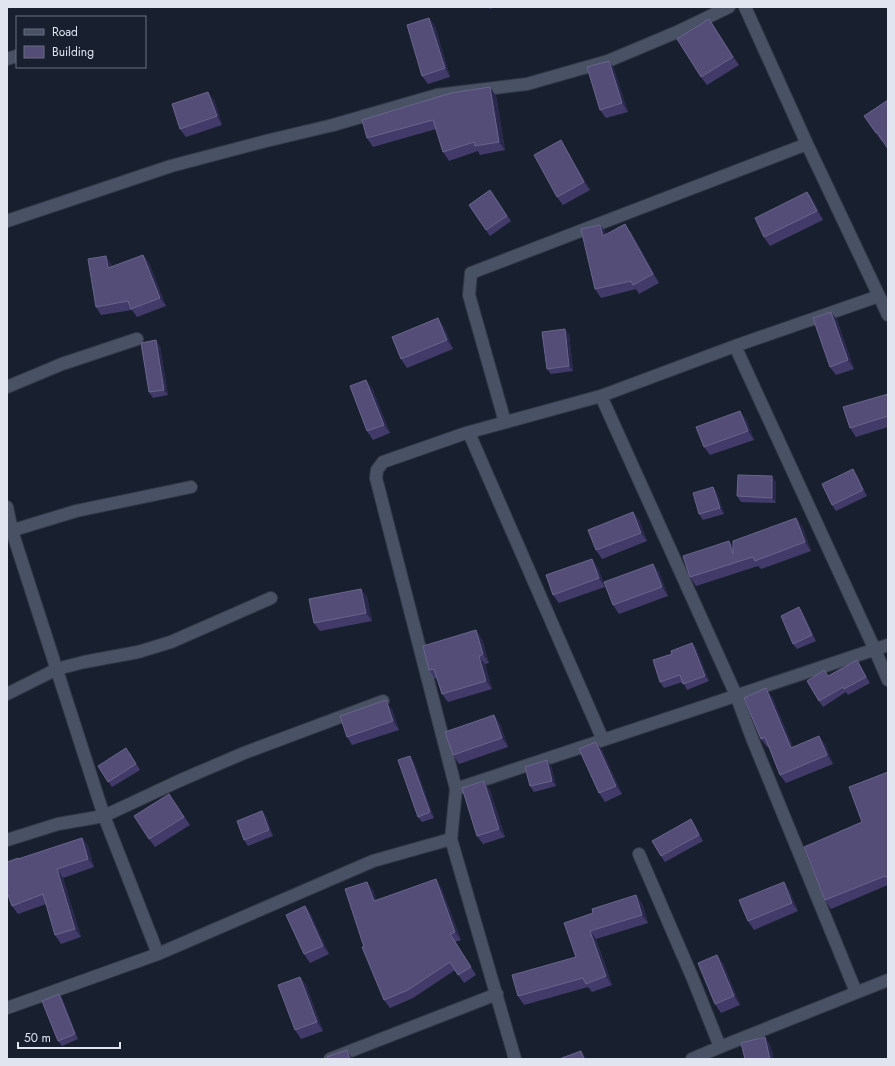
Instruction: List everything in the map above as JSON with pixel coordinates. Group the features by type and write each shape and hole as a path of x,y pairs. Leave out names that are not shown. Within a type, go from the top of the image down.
{"street":[{"path":"7,221 171,166 266,141 333,126 437,95 527,84 608,61 677,32 729,7"},
{"path":"745,7 807,144 888,315"},
{"path":"505,422 469,295 471,273 807,144"},
{"path":"515,1059 451,839 456,789 376,478 377,470 382,462 468,433 601,396 734,346 879,296"},
{"path":"7,387 62,364 137,339"},
{"path":"734,346 888,680"},
{"path":"601,396 736,695 752,738 856,992"},
{"path":"468,433 603,740"},
{"path":"10,532 76,511 191,487"},
{"path":"7,508 10,532 57,669 104,816 158,954"},
{"path":"7,694 57,669 84,662 138,652 171,642 271,598"},
{"path":"456,789 888,645"},
{"path":"7,840 58,824 104,816 181,780 244,753 383,700"},
{"path":"7,1008 158,954 373,861 451,839"},
{"path":"639,854 720,1046"},
{"path":"692,1059 720,1046 888,980"},
{"path":"330,1059 497,994"}],"building":[{"path":"429,18 445,68 422,76 407,25"},
{"path":"709,19 733,57 701,77 677,39"},
{"path":"609,61 622,103 600,110 587,67"},
{"path":"490,87 499,142 475,146 474,142 443,152 433,120 367,138 362,120 451,93"},
{"path":"208,92 217,116 180,129 172,104"},
{"path":"888,100 888,149 864,116"},
{"path":"561,140 584,182 557,197 534,155"},
{"path":"490,190 507,216 486,230 469,205"},
{"path":"807,192 817,211 764,237 755,218"},
{"path":"625,224 653,274 633,285 631,281 595,289 581,229 600,225 603,236"},
{"path":"143,255 160,298 131,309 128,301 96,307 88,259 106,256 108,268"},
{"path":"831,312 848,360 830,367 813,318"},
{"path":"438,318 447,340 401,359 392,337"},
{"path":"565,329 569,366 547,369 542,332"},
{"path":"156,340 164,390 149,392 141,343"},
{"path":"366,380 384,425 367,431 350,386"},
{"path":"888,394 888,416 850,428 843,407"},
{"path":"740,411 748,431 704,447 696,427"},
{"path":"853,469 863,490 832,505 822,484"},
{"path":"738,475 772,476 772,498 737,496"},
{"path":"713,487 720,508 699,514 693,493"},
{"path":"633,512 641,533 596,550 588,530"},
{"path":"796,518 805,542 755,561 753,557 690,577 683,556 729,541 733,554 733,541"},
{"path":"592,559 599,578 553,595 546,575"},
{"path":"653,564 662,587 613,605 604,582"},
{"path":"361,589 366,613 314,623 309,599"},
{"path":"799,607 812,635 793,644 781,616"},
{"path":"476,630 483,654 479,656 486,681 442,694 434,669 429,670 423,646"},
{"path":"692,643 705,676 683,684 680,675 660,682 653,660 672,654 671,651"},
{"path":"857,660 866,677 844,689 843,687 819,701 807,681 824,670 828,676"},
{"path":"766,688 791,748 819,736 827,755 780,775 765,737 761,739 744,698"},
{"path":"386,700 393,721 347,737 340,716"},
{"path":"494,715 502,738 453,755 445,732"},
{"path":"596,742 616,786 599,793 579,749"},
{"path":"126,748 136,764 108,782 98,766"},
{"path":"410,756 430,812 418,817 398,760"},
{"path":"547,760 552,781 530,786 525,767"},
{"path":"888,772 888,876 825,900 804,847 862,822 849,787"},
{"path":"484,781 499,829 477,836 462,788"},
{"path":"169,794 184,817 149,839 134,816"},
{"path":"262,811 269,830 244,840 237,821"},
{"path":"691,819 699,835 661,856 652,841"},
{"path":"82,838 88,859 57,869 75,929 55,935 43,894 12,906 7,892 7,862"},
{"path":"436,879 455,932 450,934 471,967 458,975 450,962 408,990 384,1000 362,947 364,947 345,889 367,882 374,901"},
{"path":"784,882 792,903 748,921 739,900"},
{"path":"636,895 642,915 590,931 606,976 586,984 583,978 518,996 512,975 576,957 564,923 593,913 592,909"},
{"path":"305,906 323,946 304,954 286,915"},
{"path":"717,955 734,996 715,1004 698,963"},
{"path":"300,977 317,1022 295,1030 278,985"},
{"path":"59,994 75,1034 58,1041 42,1001"},
{"path":"765,1037 770,1059 745,1059 741,1043"},
{"path":"347,1050 350,1059 328,1059 327,1057"},
{"path":"581,1051 584,1059 559,1059"}]}
